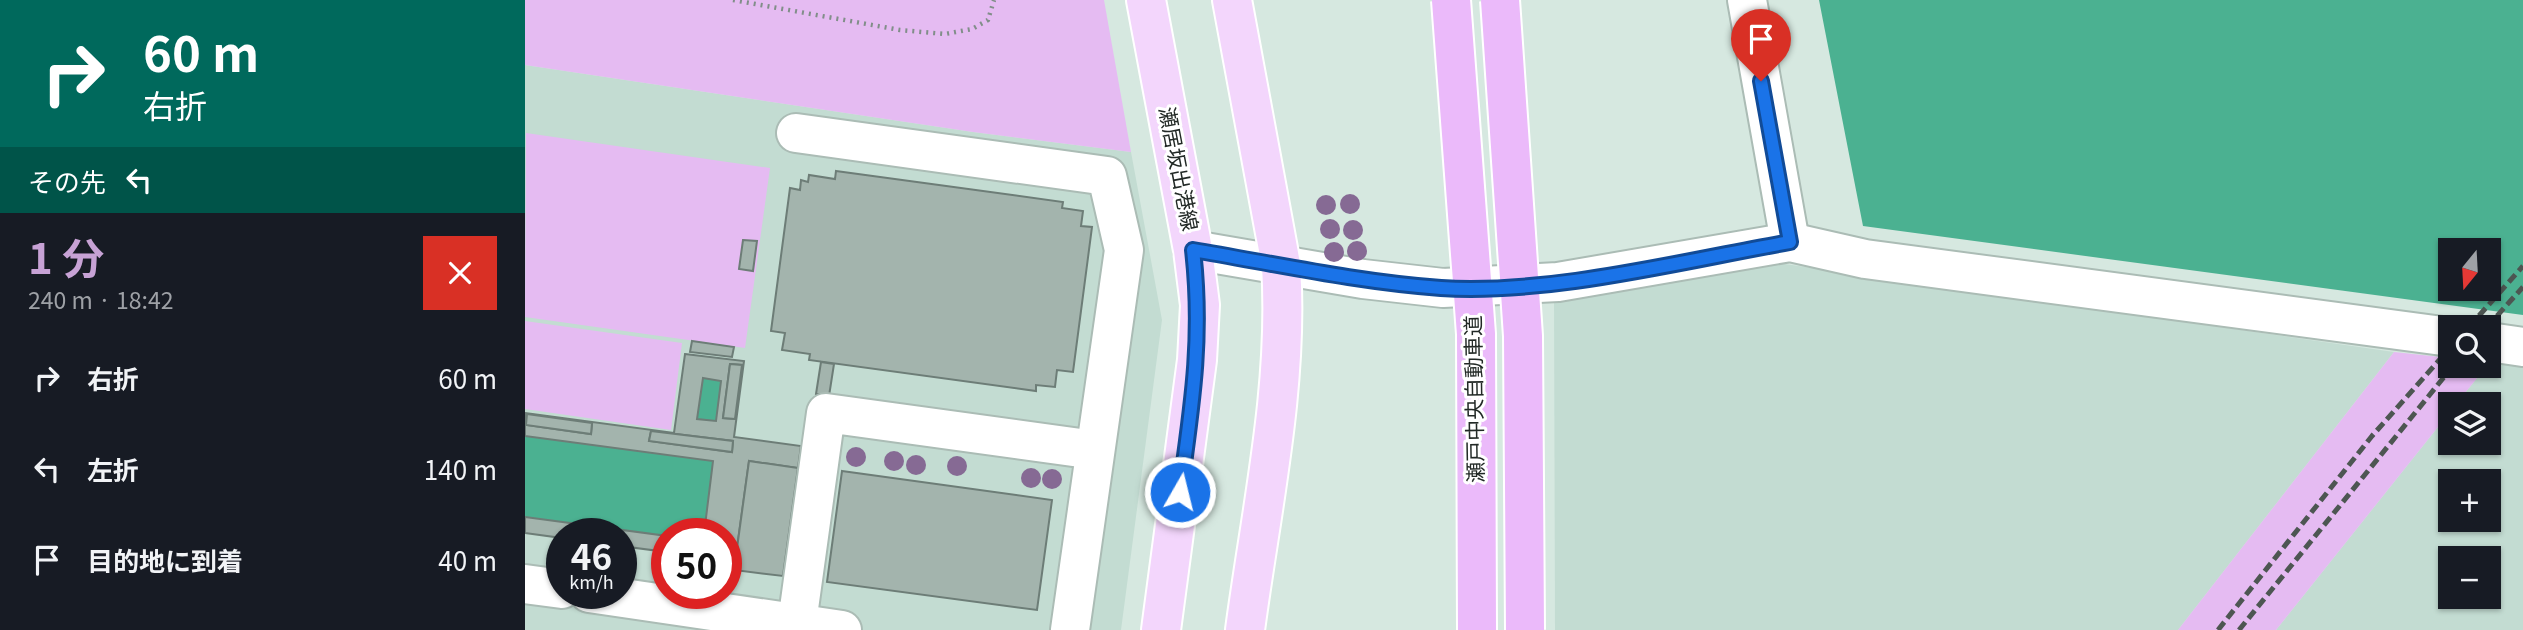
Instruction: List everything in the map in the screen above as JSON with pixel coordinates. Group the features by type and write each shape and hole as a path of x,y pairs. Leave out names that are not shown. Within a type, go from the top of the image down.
{"highway":[{"name":"瀬戸中央自動車道","path":"1451,0 1476,334 1476,630"},
{"path":"1500,0 1523,336 1525,630"}],"main road":[{"name":"瀬居坂出港線","path":"1146,0 1193,250 1199,305 1198,360 1161,630"},
{"path":"1231,0 1280,265 1283,331 1280,372 1245,630"}],"street":[{"path":"1747,0 1790,242"},
{"path":"796,133 1107,176 1123,250 1070,630"},
{"path":"1193,250 1443,288 1558,282 1790,242 1865,259 2438,335"},
{"path":"2501,344 2523,347"},
{"path":"797,623 826,413 1095,450"},
{"path":"525,584 546,587"},
{"path":"637,600 842,630"}],"path":[{"path":"733,0 899,30 946,34 972,29 988,20 994,0"}],"shaded area":[{"path":"525,0 1104,0 1131,152 973,132 525,65"},
{"path":"1819,0 2523,0 2523,315 1863,226"},
{"path":"525,65 973,132 1131,152 1162,320 1121,630 525,630"},
{"path":"526,133 770,168 745,348 525,317"},
{"path":"1765,261 2394,352 2178,630 1555,630 1554,300"},
{"path":"525,321 682,343 671,430 525,409"},
{"path":"2394,352 2438,357 2438,378 2477,378 2466,392 2438,392 2438,427 2276,630 2178,630"},
{"path":"2501,363 2523,366 2523,630 2276,630 2438,427 2438,455 2501,455 2501,392 2466,392 2477,378 2501,378"},
{"path":"703,378 721,381 716,421 697,419"},
{"path":"525,436 713,461 706,518 651,518 651,534 637,532 637,518 546,520 525,517"}],"building":[{"path":"836,171 1063,202 1062,208 1083,211 1081,226 1092,227 1073,372 1057,370 1055,387 1036,385 1036,391 809,360 810,354 782,350 785,333 771,331 790,188 800,190 801,180 808,182 809,175 835,179"},
{"path":"743,240 757,241 753,271 739,269"},
{"path":"692,341 734,347 732,357 690,352"},
{"path":"685,354 744,361 734,437 801,446 798,468 749,461 741,518 706,518 713,461 525,436 525,413 674,433","holes":["730,364 742,365 735,419 723,418","703,378 721,381 716,421 697,419","527,414 592,423 591,434 526,425","651,431 733,441 732,452 649,441"]},
{"path":"821,362 834,364 829,396 816,394"},
{"path":"730,364 742,365 735,419 723,418"},
{"path":"527,414 592,423 591,434 526,425"},
{"path":"651,431 733,441 732,452 649,441"},
{"path":"749,461 798,468 783,576 742,571 741,518"},
{"path":"842,471 1052,500 1037,610 827,582"},
{"path":"525,517 546,520 546,536 525,533"},
{"path":"637,532 651,534 651,550 637,548"}],"railway":[{"path":"2480,315 2523,266"},
{"path":"2498,315 2523,287"},
{"path":"2218,630 2372,436 2438,362"},
{"path":"2239,630 2443,378"}],"route":[{"path":"1180,492 1198,360 1199,305 1193,250 1363,279 1443,288 1558,282 1790,242 1761,81"}]}
